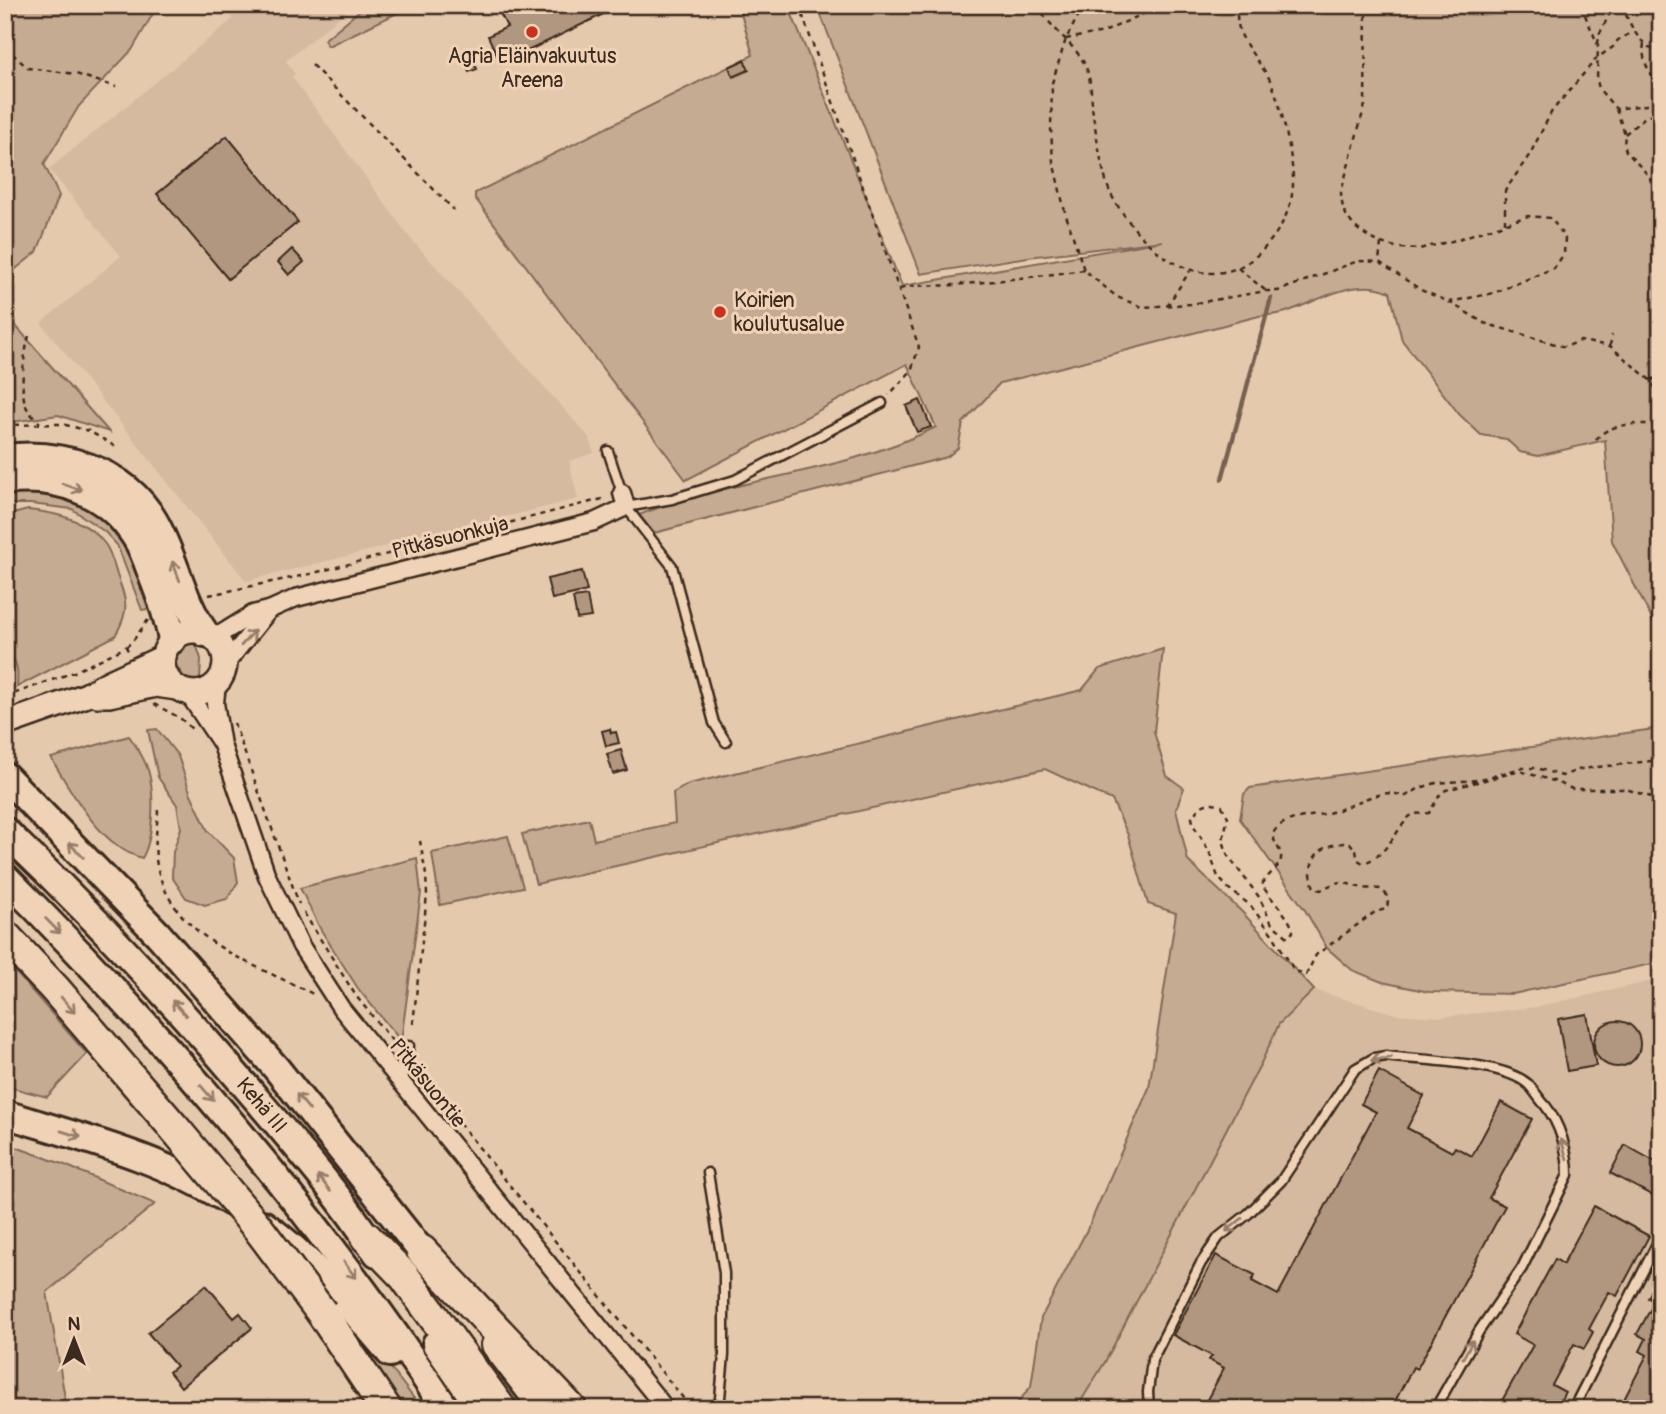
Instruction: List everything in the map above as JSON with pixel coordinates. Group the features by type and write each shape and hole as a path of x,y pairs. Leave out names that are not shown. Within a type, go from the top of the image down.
{"highway":[{"path":"5,458 23,456 63,459 105,474 138,500 154,519 176,606 168,648"},
{"path":"5,481 33,479 64,484 95,496 110,508 136,539 176,606 210,635"},
{"path":"5,776 158,934 276,1068 544,1409"},
{"name":"Kehä III","path":"5,831 88,913 203,1036 276,1122 366,1237 481,1409"},
{"name":"Kehä III","path":"5,877 125,1000 253,1147 351,1270 446,1409"},
{"path":"5,936 55,989 258,1228 322,1313 386,1409"},
{"path":"5,1114 106,1145 176,1172 206,1186 249,1214 279,1235 334,1287 439,1409"},
{"path":"366,1237 404,1276 500,1409"},
{"path":"422,1251 571,1409"}],"main road":[{"path":"5,724 140,678 182,633 193,631 210,635 225,655 221,674 208,689 182,690 140,678"},
{"path":"168,648 166,674 182,690"}],"street":[{"name":"Pitkäsuonkuja","path":"210,635 253,614 313,593 594,522 624,500"},
{"path":"221,674 269,610"},
{"name":"Pitkäsuontie","path":"221,674 215,703 216,728 267,876 301,946 341,1008 400,1083 666,1409"},
{"name":"Pitkäsuontie","path":"182,690 216,728"}],"lane":[{"path":"624,500 672,499 735,480 883,403"},
{"path":"608,451 624,500 672,566 715,723 726,742"},
{"path":"400,1083 409,1046"},
{"path":"1149,1409 1152,1360 1201,1263 1219,1237 1248,1214 1281,1181 1355,1069 1374,1058 1386,1056 1480,1066 1510,1075 1527,1084 1555,1117 1568,1159 1568,1175 1522,1268 1479,1331 1435,1409"},
{"path":"708,1173 724,1273 724,1355 719,1409"},
{"path":"1573,1409 1661,1236"}],"path":[{"path":"799,5 919,346 911,371 883,403"},
{"path":"1038,5 1085,64 1109,191 1127,219 1162,256 1190,271 1212,273 1238,268 1257,256 1278,230 1287,213 1293,182 1291,155 1271,82 1238,32 1235,20 1238,5"},
{"path":"1084,5 1066,38 1052,83 1053,161 1065,212 1084,270 1117,297 1142,307 1167,306 1278,291 1358,261 1379,262 1421,290 1449,302 1484,323 1565,346 1580,341 1610,346 1650,380 1661,396"},
{"path":"1066,38 1104,32 1162,5"},
{"path":"1366,5 1365,105 1341,192 1341,205 1352,224 1365,236 1399,248 1419,249 1452,241 1528,216 1551,218 1565,238 1564,254 1554,268 1494,293 1449,302"},
{"path":"1586,5 1585,15 1598,46"},
{"path":"1614,5 1599,35 1597,58 1600,89 1616,109 1625,134 1626,151 1649,176 1661,208"},
{"path":"1622,5 1633,32 1644,44 1661,54"},
{"path":"1505,223 1505,191 1530,154 1552,111 1597,58 1618,40 1633,32"},
{"path":"1644,44 1643,53 1647,65 1661,88"},
{"path":"5,47 28,68 76,74 116,87"},
{"path":"312,65 454,210"},
{"path":"1616,109 1661,103"},
{"path":"1625,134 1644,118 1661,110"},
{"path":"1379,262 1381,243"},
{"path":"1238,268 1266,291"},
{"path":"900,289 915,284 946,286 1084,270"},
{"path":"1167,306 1190,271"},
{"path":"1610,346 1612,335"},
{"path":"29,336 24,356 24,401 29,412 40,423"},
{"path":"1650,380 1661,376"},
{"path":"5,425 62,424 89,431 118,448"},
{"path":"1596,440 1600,434 1613,428 1661,425"},
{"path":"5,697 74,672 126,647 150,617 226,590 310,574 624,500"},
{"path":"126,647 149,700 180,718 198,734 230,723 235,724 301,908 356,996 692,1409"},
{"path":"1661,756 1651,761 1589,768 1562,776 1530,767 1500,775 1490,774 1477,780 1436,783 1406,796 1390,793 1281,825 1273,835 1282,855 1280,862 1262,885 1291,923 1293,932 1288,937 1272,924 1259,897 1228,856 1223,840 1228,817 1222,806 1211,802 1200,806 1192,818 1209,851 1218,877 1250,905 1273,935 1294,970 1306,975 1316,955 1375,912 1386,909 1389,903 1388,897 1380,889 1344,881 1333,882 1321,890 1314,888 1310,864 1312,859 1329,847 1350,843 1358,860 1367,862 1381,853 1409,817 1413,814 1429,813 1441,793 1446,790 1520,771 1573,789 1626,789 1651,797 1661,790"},
{"path":"158,810 157,867 164,888 188,924 230,953 341,1008"},
{"path":"413,1024 427,895 420,841"}],"shaded area":[{"path":"5,5 158,5 132,50 79,106 44,164 59,196 37,252 12,272 15,325 109,432 58,415 5,423"},
{"path":"233,5 354,5 286,61 295,74 292,77 410,238 589,437 594,453 569,461 578,499 246,581 41,323 121,256 49,169 233,19 227,10"},
{"path":"366,5 414,5 328,46 324,40"},
{"path":"745,5 788,5 902,286 1163,241 1028,257 921,274 817,5 1661,5 1661,637 1612,541 1605,440 1538,456 1520,452 1506,439 1481,435 1459,414 1402,340 1390,292 1377,288 1350,288 1283,313 1259,316 1000,383 963,423 958,448 947,457 654,533 639,515 713,492 864,455 901,443 936,427 907,364 686,480 475,198 475,193 753,55 740,10"},
{"path":"16,489 73,496 108,518 132,548 156,608 142,610 117,545 105,532 72,509 5,504 5,492"},
{"path":"28,510 70,519 98,535 111,555 123,592 125,612 115,636 17,687 15,663 5,653 5,516"},
{"path":"195,641 201,659 200,681 185,678 174,663 180,648"},
{"path":"1163,649 1154,732 1167,776 1184,788 1176,809 1188,861 1242,912 1314,990 1279,1024 1105,1362 1076,1409 1013,1409 1031,1386 1041,1318 1089,1226 1149,1088 1176,913 1148,904 1128,835 1112,800 1045,769 536,884 522,834 589,819 594,840 675,823 673,793 689,784 1082,690 1099,669"},
{"path":"1661,728 1661,962 1513,994 1429,992 1382,982 1352,970 1327,948 1305,910 1240,819 1244,794 1250,788"},
{"path":"157,729 178,756 190,792 208,831 234,858 238,882 227,899 205,905 186,898 172,877 173,852 181,828 177,805 158,777 148,730"},
{"path":"129,736 146,765 152,790 151,827 142,858 113,843 101,831 78,802 51,758"},
{"path":"508,836 523,887 440,905 432,853"},
{"path":"417,858 421,893 401,1041 359,990 321,930 300,888"},
{"path":"5,960 87,1054 47,1097 5,1086"},
{"path":"1661,979 1661,1409 1076,1409 1105,1362 1279,1024 1314,990 1395,1014 1441,1017 1536,1007"},
{"path":"5,1143 65,1165 155,1204 47,1292 65,1398 59,1409 5,1409"},
{"path":"313,1277 367,1337 422,1409 400,1409"}],"building":[{"name":"Agria Eläinvakuutus Areena","path":"496,5 622,5 501,64 488,36 507,27"},
{"path":"473,60 477,69 469,72 465,64"},
{"path":"744,60 749,70 733,77 729,67"},
{"path":"227,136 298,222 228,279 157,194"},
{"path":"292,249 304,262 289,275 278,262"},
{"path":"920,400 931,427 917,432 906,406"},
{"path":"582,571 587,591 552,599 547,579"},
{"path":"587,596 591,617 577,619 573,598"},
{"path":"610,729 611,733 616,732 619,743 606,746 602,731"},
{"path":"621,750 627,770 613,774 607,754"},
{"path":"1587,1014 1596,1066 1567,1071 1558,1019"},
{"path":"1617,1021 1634,1027 1640,1044 1634,1061 1617,1067 1600,1061 1594,1044 1600,1027"},
{"path":"1379,1071 1424,1096 1407,1128 1452,1152 1455,1147 1472,1156 1501,1102 1532,1119 1489,1198 1505,1206 1417,1369 1413,1367 1391,1409 1202,1409 1224,1368 1209,1360 1212,1356 1173,1335 1216,1255 1255,1275 1252,1281 1278,1295 1376,1112 1361,1104"},
{"path":"1625,1145 1661,1165 1661,1200 1610,1173"},
{"path":"1594,1206 1649,1236 1617,1296 1609,1292 1589,1329 1593,1332 1584,1349 1574,1344 1552,1385 1565,1392 1556,1409 1493,1409 1495,1404 1499,1406 1533,1345 1514,1334 1555,1259 1563,1264"},
{"path":"1656,1282 1661,1285 1661,1409 1619,1409 1647,1355 1640,1351 1646,1339 1637,1334 1655,1301 1648,1298"},
{"path":"206,1285 234,1318 240,1313 252,1328 181,1387 169,1372 176,1366 148,1333"}],"waterway":[{"path":"1222,479 1271,298"}],"place":[{"name":"Agria Eläinvakuutus Areena","path":"532,32"},
{"name":"Koirien koulutusalue","path":"720,312"}]}
